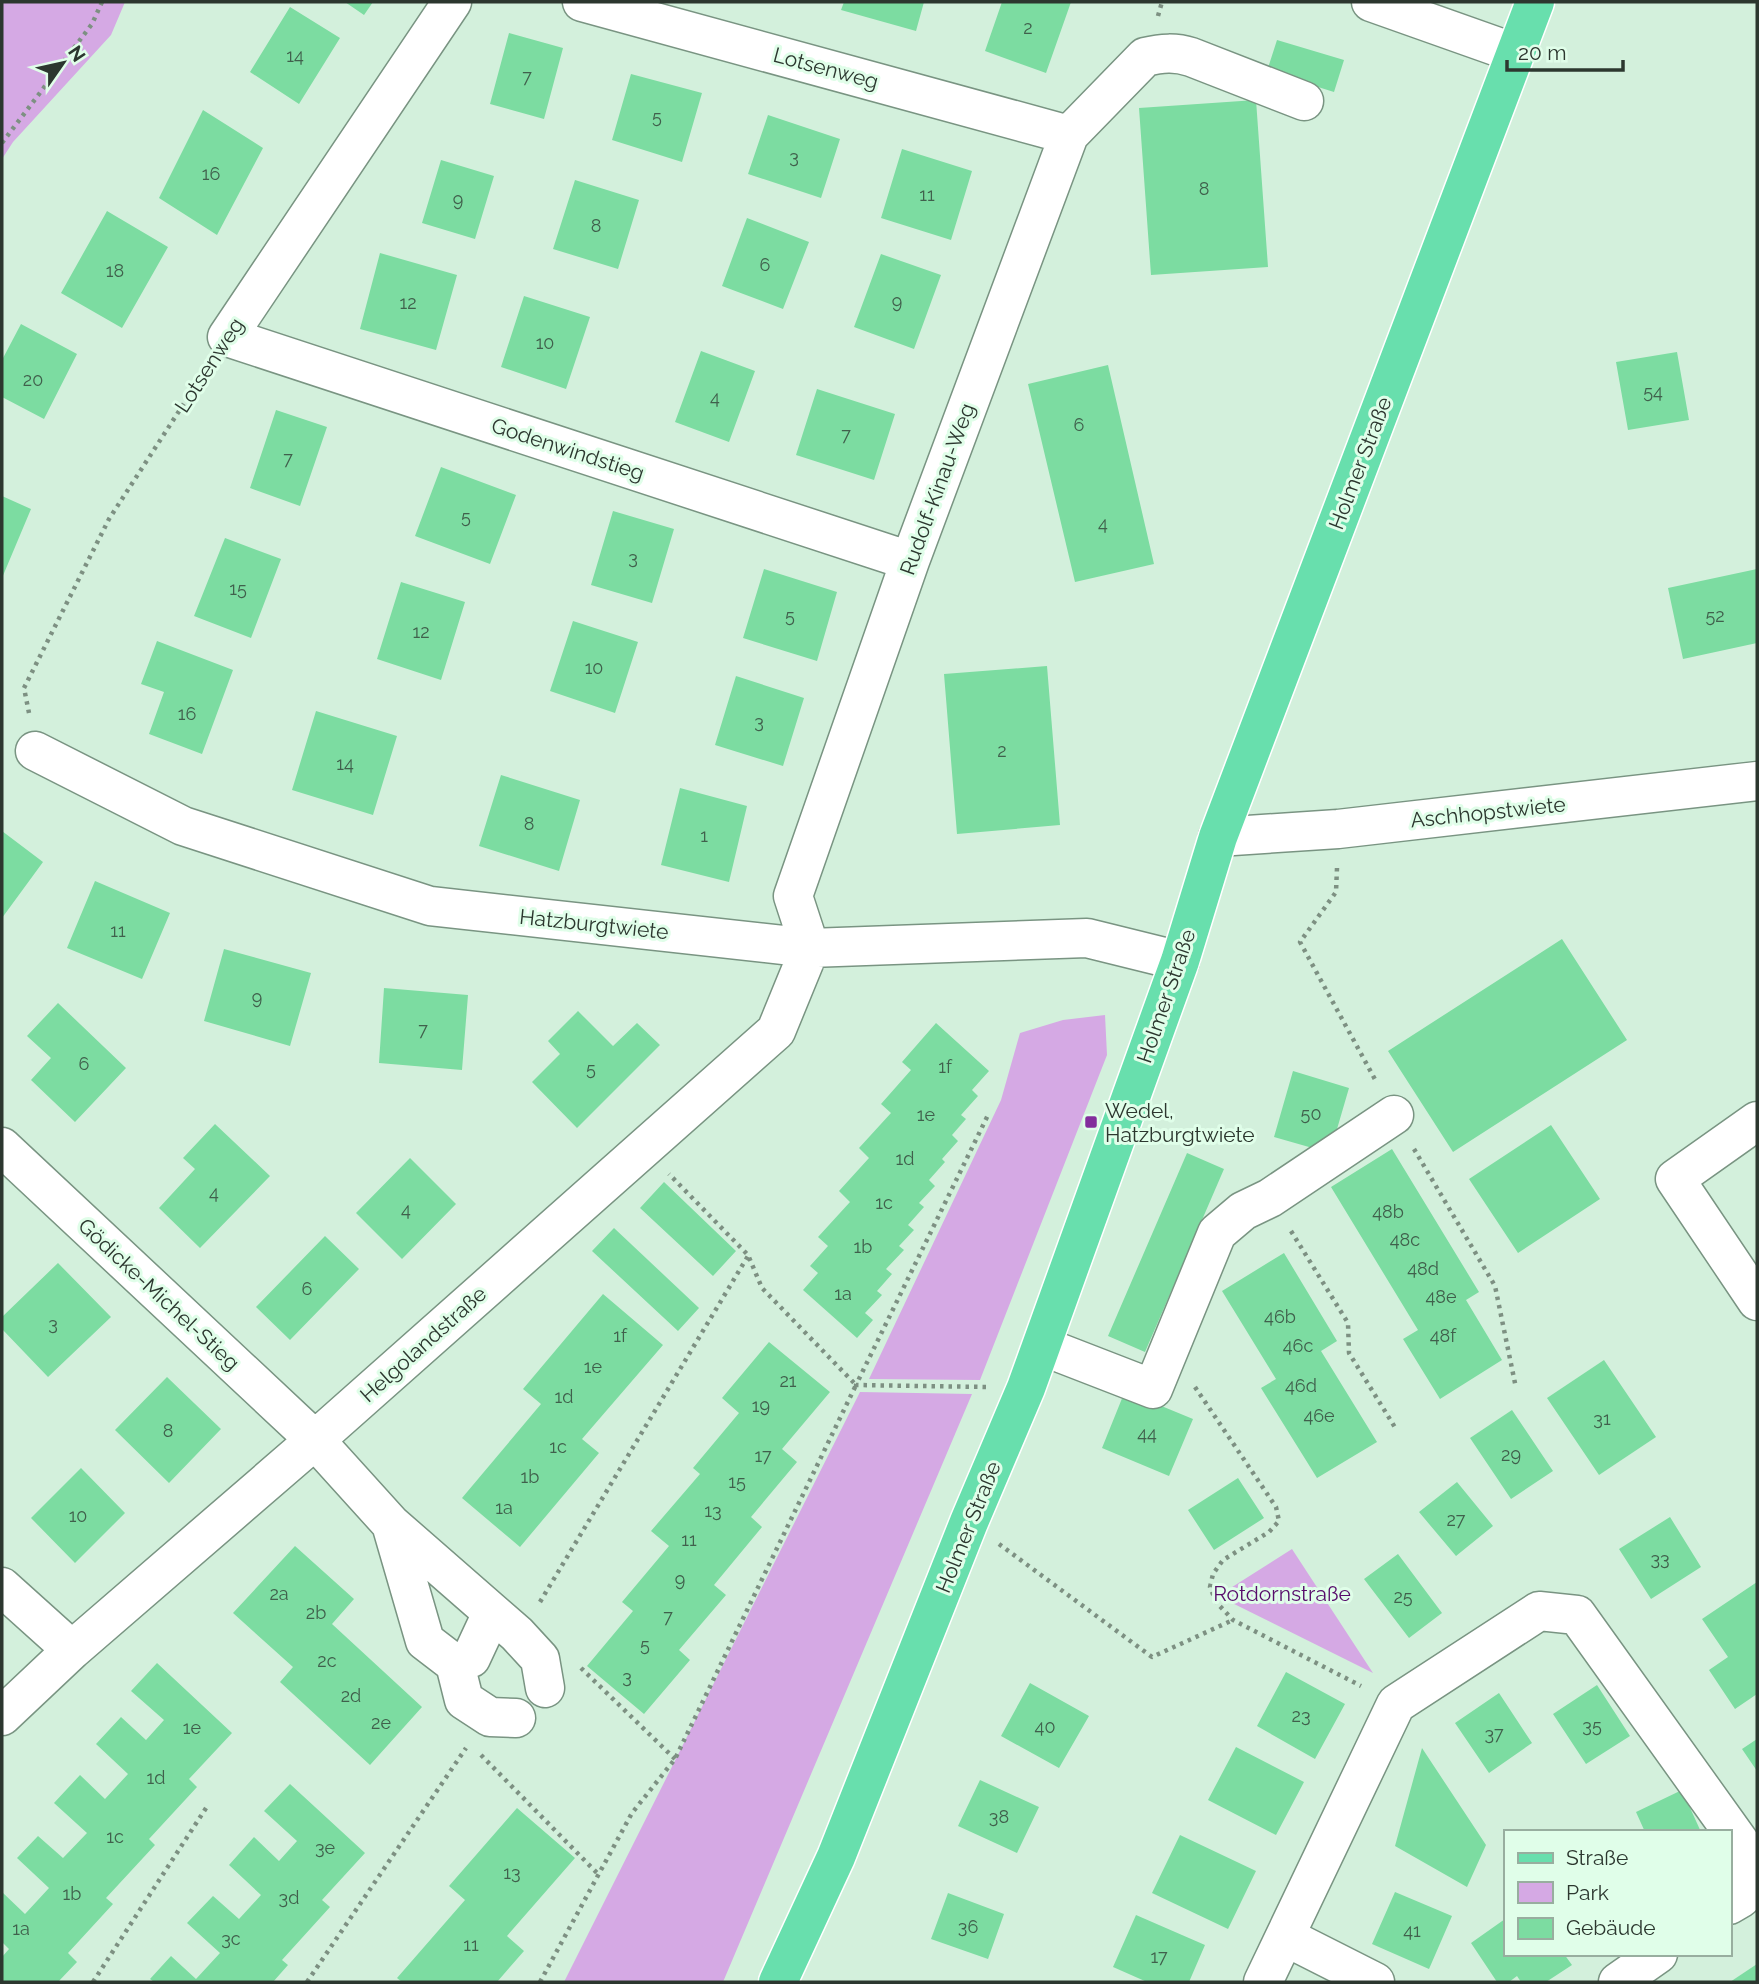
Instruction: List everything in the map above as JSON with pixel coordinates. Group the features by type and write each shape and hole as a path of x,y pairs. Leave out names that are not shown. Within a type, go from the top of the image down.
{"main road":[{"name":"Holmer Straße","path":"778,1982 836,1857 969,1522 1026,1388 1180,961 1218,837 1535,2"}],"street":[{"name":"Lotsenweg","path":"227,337 452,2"},
{"name":"Lotsenweg","path":"582,2 1069,135"},
{"path":"1371,2 1515,53"},
{"name":"Rudolf-Kinau-Weg","path":"810,948 793,896 910,561 1069,135 1145,57 1176,53 1304,101"},
{"name":"Godenwindstieg","path":"227,337 910,561"},
{"name":"Hatzburgtwiete","path":"35,751 183,826 430,906 810,948 1087,938 1180,961"},
{"name":"Aschhopstwiete","path":"1218,837 1338,829 1757,781"},
{"name":"Helgolandstraße","path":"2,1716 72,1650 315,1440 776,1031 810,948"},
{"path":"1042,1346 1153,1389 1217,1233 1243,1211 1270,1198 1394,1115"},
{"path":"1757,1121 1675,1179 1757,1301"},
{"name":"Gödicke-Michel-Stieg","path":"2,1147 315,1440 391,1524 504,1623 540,1659 545,1688"},
{"path":"391,1524 425,1641 490,1717 516,1718"},
{"path":"2,1587 72,1650"},
{"path":"1263,1982 1396,1703 1539,1611 1577,1615 1741,1844 1741,1898 1731,1904"},
{"path":"460,1682 471,1658 504,1623"},
{"path":"1286,1937 1375,1982"},
{"path":"1618,1982 1655,1956"}],"path":[{"path":"2,143 92,24 102,2"},
{"name":"Lotsenweg","path":"35,751 24,688 108,519 227,337"},
{"path":"540,1982 632,1813 675,1759 989,1113"},
{"path":"644,1148 748,1255 762,1288 856,1385 1026,1388"},
{"path":"1270,1198 1349,1323 1349,1353 1395,1429"},
{"path":"504,1623 530,1618 748,1255"},
{"path":"1169,1349 1276,1507 1279,1521 1269,1532 1223,1560 1213,1574 1210,1587 1216,1602 1233,1620 1396,1703"},
{"path":"969,1522 1152,1657 1233,1620"},
{"path":"579,1665 675,1759"},
{"path":"460,1682 469,1743 598,1874"},
{"path":"307,1982 469,1743"},
{"path":"93,1982 208,1805"}],"green space":[{"path":"2,2 125,2 111,35 13,142 2,159"},
{"path":"1105,1015 1107,1055 980,1380 869,1379 1001,1100 1020,1033 1063,1020"},
{"path":"860,1392 972,1394 723,1982 564,1982"},
{"name":"Rotdornstraße","path":"1292,1549 1373,1673 1218,1596"}],"building":[{"path":"345,2 373,2 364,15"},
{"path":"844,2 924,2 916,31 841,10"},
{"path":"1002,2 1071,2 1046,73 985,51"},
{"path":"290,7 340,38 299,104 250,72"},
{"path":"509,33 563,48 544,119 490,104"},
{"path":"1277,40 1344,60 1334,92 1267,71"},
{"path":"631,74 702,93 682,162 612,140"},
{"path":"1256,100 1268,267 1151,275 1139,108"},
{"path":"203,110 263,148 217,235 159,198"},
{"path":"768,115 840,139 821,198 748,174"},
{"path":"902,149 972,171 951,240 881,218"},
{"path":"441,160 494,176 475,239 422,223"},
{"path":"575,180 639,200 618,269 553,249"},
{"path":"107,211 168,247 122,328 61,293"},
{"path":"747,218 809,242 783,309 722,286"},
{"path":"380,253 457,275 436,350 360,329"},
{"path":"881,254 941,275 914,349 854,327"},
{"path":"524,296 590,317 566,389 501,367"},
{"path":"21,324 77,354 44,419 2,397 2,360"},
{"path":"701,351 755,371 729,442 675,422"},
{"path":"1677,352 1689,420 1628,430 1616,362"},
{"path":"1108,365 1154,564 1075,582 1028,384"},
{"path":"817,389 895,414 874,480 796,455"},
{"path":"276,410 327,427 300,506 250,488"},
{"path":"441,467 516,495 490,564 415,536"},
{"path":"2,496 31,509 2,578"},
{"path":"613,511 674,529 652,603 591,585"},
{"path":"225,538 281,559 251,638 194,616"},
{"path":"764,569 837,592 817,661 743,638"},
{"path":"1757,569 1757,643 1683,659 1668,588"},
{"path":"401,582 465,602 441,680 377,659"},
{"path":"573,621 638,642 615,713 550,691"},
{"path":"157,641 233,670 202,754 149,734 164,692 141,684"},
{"path":"1047,666 1060,825 957,834 944,674"},
{"path":"736,676 804,698 783,766 715,745"},
{"path":"316,711 397,736 373,815 292,790"},
{"path":"501,775 580,800 559,871 479,846"},
{"path":"680,788 747,806 729,882 661,865"},
{"path":"2,831 43,862 2,918"},
{"path":"95,881 170,913 142,979 67,948"},
{"path":"1562,939 1627,1040 1453,1152 1388,1051"},
{"path":"224,949 311,973 290,1046 204,1021"},
{"path":"384,988 468,995 462,1070 379,1063"},
{"path":"58,1003 126,1068 75,1122 31,1080 51,1058 27,1036"},
{"path":"578,1011 613,1046 637,1023 660,1045 577,1128 532,1082 560,1054 548,1041"},
{"path":"936,1023 989,1071 972,1090 978,1096 961,1115 966,1119 952,1135 958,1141 929,1180 935,1186 919,1203 924,1207 908,1225 914,1230 899,1246 904,1250 886,1269 892,1274 877,1291 882,1295 865,1313 873,1320 857,1338 803,1290 818,1273 810,1266 828,1246 818,1237 850,1202 839,1191 869,1158 859,1148 891,1113 881,1104 911,1070 902,1062"},
{"path":"1293,1071 1349,1088 1330,1153 1274,1137"},
{"path":"215,1124 270,1176 200,1248 159,1208 195,1169 183,1158"},
{"path":"1551,1125 1600,1199 1518,1253 1469,1179"},
{"path":"1392,1149 1479,1292 1466,1300 1502,1360 1440,1399 1403,1339 1418,1330 1331,1187"},
{"path":"1187,1153 1224,1169 1145,1352 1108,1336"},
{"path":"410,1158 456,1204 402,1259 356,1213"},
{"path":"664,1182 736,1251 713,1276 640,1208"},
{"path":"614,1228 699,1308 678,1331 592,1251"},
{"path":"325,1236 359,1269 290,1340 256,1307"},
{"path":"1284,1253 1337,1341 1321,1351 1377,1442 1317,1478 1261,1388 1276,1379 1222,1291"},
{"path":"58,1263 111,1317 48,1377 2,1329 2,1317"},
{"path":"603,1294 663,1345 582,1439 599,1453 520,1547 462,1498 541,1404 523,1389"},
{"path":"769,1342 830,1392 782,1449 797,1462 751,1517 762,1527 714,1585 726,1595 679,1650 690,1660 644,1714 587,1666 633,1611 622,1602 669,1546 651,1531 700,1474 693,1468 739,1413 722,1398"},
{"path":"1604,1360 1656,1437 1599,1475 1547,1398"},
{"path":"167,1377 221,1429 169,1483 115,1430"},
{"path":"1125,1391 1193,1419 1169,1476 1102,1448"},
{"path":"1512,1410 1553,1471 1511,1499 1470,1438"},
{"path":"81,1468 125,1513 75,1563 31,1518"},
{"path":"1238,1478 1264,1518 1214,1550 1188,1510"},
{"path":"1457,1482 1493,1526 1456,1556 1419,1512"},
{"path":"1670,1517 1701,1567 1651,1599 1619,1549"},
{"path":"295,1546 354,1599 332,1624 422,1707 370,1765 280,1682 293,1667 233,1613"},
{"path":"1398,1554 1442,1613 1409,1638 1364,1579"},
{"path":"1757,1582 1757,1694 1735,1709 1709,1670 1728,1657 1702,1619"},
{"path":"157,1663 232,1733 189,1779 197,1787 149,1839 155,1845 106,1898 113,1904 68,1953 77,1962 58,1982 2,1982 2,1957 9,1949 2,1942 2,1892 25,1914 49,1888 17,1858 38,1836 63,1858 87,1833 54,1803 80,1775 105,1799 128,1774 96,1744 121,1717 146,1740 164,1720 131,1691"},
{"path":"1286,1672 1345,1704 1315,1759 1257,1726"},
{"path":"1030,1683 1089,1716 1059,1768 1001,1736"},
{"path":"1597,1685 1630,1736 1586,1764 1553,1714"},
{"path":"1499,1693 1532,1743 1489,1773 1455,1723"},
{"path":"1757,1739 1757,1771 1742,1749"},
{"path":"1236,1747 1304,1782 1276,1835 1208,1800"},
{"path":"1422,1748 1486,1845 1467,1887 1395,1846"},
{"path":"980,1780 1039,1807 1017,1853 958,1826"},
{"path":"290,1784 365,1853 322,1900 330,1907 282,1960 288,1965 273,1982 154,1982 150,1979 171,1956 196,1979 220,1953 187,1923 213,1896 239,1919 261,1895 229,1865 254,1837 279,1861 297,1841 264,1811"},
{"path":"1682,1790 1700,1830 1644,1830 1636,1812"},
{"path":"517,1808 575,1858 507,1936 524,1951 497,1982 402,1982 397,1978 465,1900 449,1886"},
{"path":"1180,1835 1256,1871 1228,1929 1152,1893"},
{"path":"1395,1892 1452,1916 1429,1969 1372,1944"},
{"path":"948,1893 1004,1914 988,1959 931,1939"},
{"path":"1136,1915 1205,1945 1189,1982 1147,1982 1113,1967"},
{"path":"1504,1920 1504,1956 1565,1956 1572,1965 1546,1982 1521,1982 1517,1976 1509,1982 1497,1982 1471,1943"},
{"path":"1757,1964 1757,1982 1730,1982"}],"place":[{"name":"Wedel, Hatzburgtwiete","path":"1091,1122"}]}
